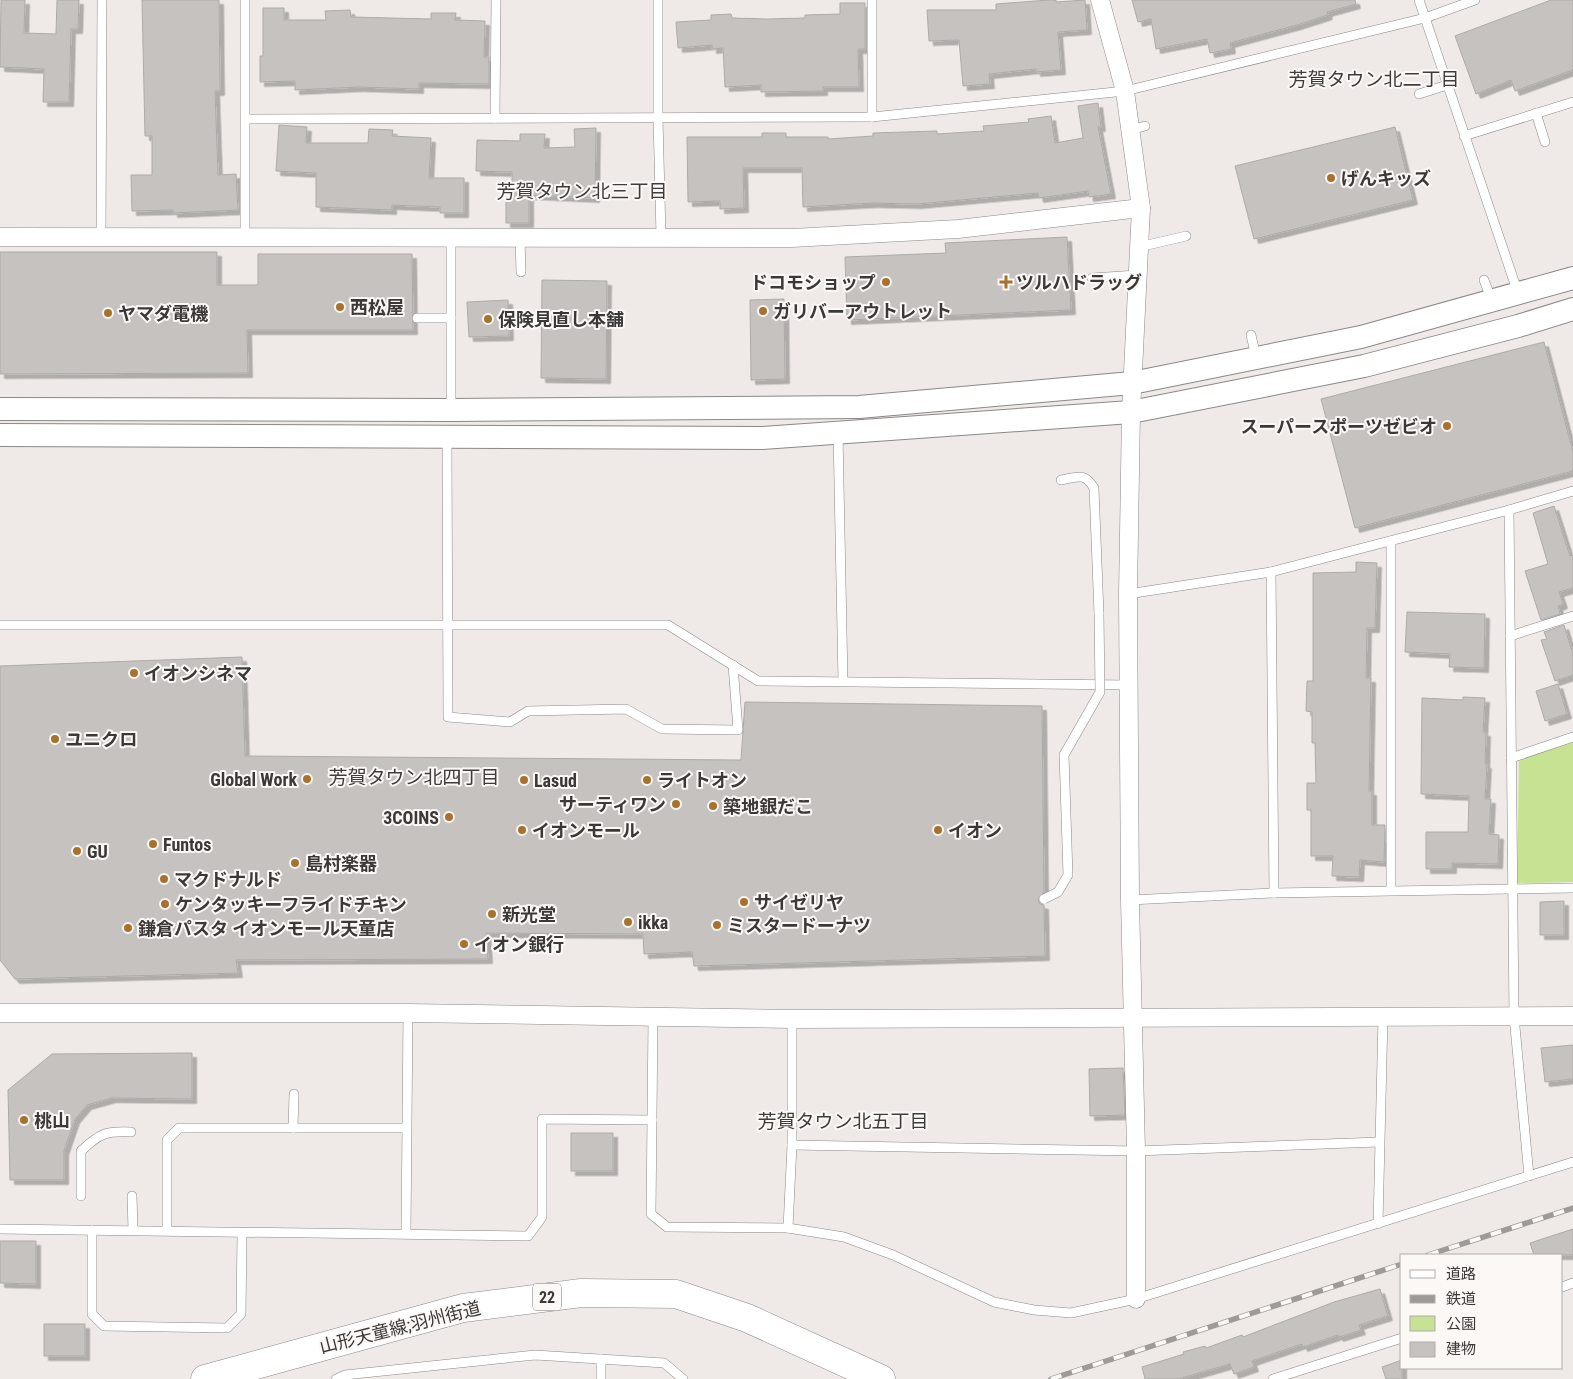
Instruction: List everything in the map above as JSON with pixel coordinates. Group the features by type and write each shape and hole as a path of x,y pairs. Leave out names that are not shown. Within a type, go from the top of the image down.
{"main road":[{"name":"山形天童線;羽州街道","path":"205,1379 463,1308 581,1293 676,1294 747,1318 881,1379"}],"street":[{"path":"1100,0 1124,91 1138,128 1141,208 1131,412 1128,594 1130,900 1136,1151 1136,1299"},
{"path":"0,237 661,236 792,238 958,229 1141,208"},
{"path":"0,408 451,410 859,407 1132,383 1362,337 1573,278"},
{"path":"0,435 762,438 1131,412 1364,366 1518,326 1573,309"},
{"path":"0,1013 408,1014 792,1020 1133,1016 1573,1016"}],"lane":[{"path":"101,238 102,0"},
{"path":"245,0 245,237"},
{"path":"495,118 496,0"},
{"path":"658,0 661,236"},
{"path":"872,0 872,117"},
{"path":"1419,0 1519,294"},
{"path":"246,119 872,117 1124,91 1425,18 1475,0"},
{"path":"1419,94 1447,85"},
{"path":"1464,136 1573,102"},
{"path":"1536,113 1545,142"},
{"path":"1139,247 1186,236"},
{"path":"450,237 451,410"},
{"path":"520,237 521,272"},
{"path":"1092,278 1137,275"},
{"path":"1484,280 1492,302"},
{"path":"418,318 451,318"},
{"path":"1251,335 1256,358"},
{"path":"838,433 843,682"},
{"path":"447,437 448,717 510,722 528,711 626,709 662,729 738,730 733,665"},
{"path":"1044,899 1058,892 1068,875 1064,755 1100,692 1094,488 1088,479 1082,476 1062,480"},
{"path":"1128,594 1271,572 1509,510 1573,491"},
{"path":"1509,510 1514,1016 1528,1176"},
{"path":"1391,541 1391,890"},
{"path":"1271,572 1274,893"},
{"path":"1510,636 1573,616"},
{"path":"0,625 668,625 758,681 1129,684"},
{"path":"1511,758 1573,737"},
{"path":"1130,900 1274,893 1573,888"},
{"path":"406,1233 408,1014"},
{"path":"1378,1224 1383,1017"},
{"path":"653,1018 651,1214 668,1227 788,1228 844,1237 885,1252 994,1302 1034,1310 1071,1314 1136,1299 1573,1162"},
{"path":"788,1228 792,1145 792,1020"},
{"path":"293,1128 294,1094"},
{"path":"0,1229 528,1236 542,1217 542,1119 652,1120"},
{"path":"166,1230 166,1140 179,1128 406,1128"},
{"path":"81,1196 81,1151 95,1138 108,1131 132,1132"},
{"path":"792,1145 1136,1151 1379,1142"},
{"path":"132,1196 133,1230"},
{"path":"92,1230 92,1314 104,1326 227,1328 241,1314 242,1232"},
{"path":"1273,1379 1400,1339"},
{"path":"336,1379 345,1375 535,1355 664,1363 683,1379"},
{"path":"601,1359 601,1379"}],"green space":[{"path":"1573,742 1573,882 1517,883 1519,760"}],"building":[{"path":"1,0 25,0 24,33 56,34 57,0 79,0 78,29 71,29 69,102 43,102 44,69 0,67"},
{"path":"142,0 219,0 220,91 215,91 218,175 236,174 238,210 173,213 173,210 132,211 131,175 152,175 152,136 145,136"},
{"path":"1056,0 1056,2 1085,0 1087,30 1058,32 1061,70 1036,72 1036,69 989,74 990,84 963,86 959,40 929,41 927,10 996,10 996,4"},
{"path":"1132,0 1355,0 1356,4 1327,12 1328,15 1297,25 1230,43 1231,49 1210,53 1207,39 1156,49 1151,19 1138,22"},
{"path":"1551,0 1573,0 1573,70 1515,91 1511,80 1476,94 1455,36"},
{"path":"840,3 865,3 865,49 858,49 859,87 823,87 823,91 761,92 761,85 725,87 723,48 712,49 712,45 678,48 676,22 711,20 711,15 731,14 732,18 767,19 805,18 805,15 840,14"},
{"path":"263,8 284,8 284,20 326,20 325,11 350,10 351,17 431,19 431,13 456,13 455,20 485,21 484,57 489,57 489,84 419,83 419,89 359,87 295,90 295,81 260,82 260,56 263,56"},
{"path":"1098,103 1101,127 1098,127 1111,194 1089,197 1088,191 1039,198 1038,193 917,204 872,203 803,207 802,168 743,168 744,208 720,209 720,201 688,202 687,137 762,137 762,133 786,133 786,137 828,137 828,139 873,136 873,133 937,131 937,134 984,131 983,126 1029,122 1028,119 1051,116 1055,143 1083,138 1078,106"},
{"path":"279,125 307,127 306,143 368,143 369,129 393,130 392,136 431,138 429,178 464,178 464,213 440,213 440,207 392,205 392,210 316,207 316,173 276,171"},
{"path":"1395,127 1413,200 1254,239 1235,166"},
{"path":"596,128 595,198 529,195 529,223 506,223 506,200 512,200 512,172 476,171 477,140 520,141 520,134 545,134 544,148 575,147 574,129"},
{"path":"1067,237 1071,310 847,320 845,257 946,253 945,243"},
{"path":"0,252 217,252 217,285 258,285 258,254 412,254 413,330 247,330 248,373 0,374"},
{"path":"542,280 607,281 606,379 541,378"},
{"path":"784,299 785,379 751,380 750,300"},
{"name":"保険見直し本舗","path":"508,300 509,336 469,337 467,302"},
{"name":"スーパースポーツゼビオ","path":"1544,342 1573,452 1573,471 1355,528 1321,399"},
{"path":"1554,506 1570,556 1573,555 1573,588 1559,592 1563,604 1558,606 1560,614 1541,620 1525,571 1548,564 1533,513"},
{"path":"1356,562 1377,563 1375,628 1367,628 1366,678 1371,678 1369,791 1372,791 1372,825 1385,825 1384,862 1360,860 1359,877 1332,876 1333,856 1311,856 1311,810 1307,810 1307,783 1316,783 1315,743 1312,743 1312,712 1306,711 1307,681 1313,681 1313,573 1356,572"},
{"path":"1407,612 1485,614 1484,668 1449,667 1450,654 1405,652"},
{"path":"1564,625 1573,654 1573,675 1555,681 1541,640 1547,639 1544,632"},
{"name":"イオンモール","path":"242,657 245,756 741,760 745,702 1042,706 1044,892 1038,899 1040,904 1044,905 1045,956 694,966 692,952 644,954 643,934 486,933 488,959 236,960 238,973 15,979 0,960 0,666"},
{"path":"1558,684 1567,714 1545,721 1536,691"},
{"path":"1463,697 1485,698 1483,732 1486,732 1485,764 1487,764 1485,799 1491,799 1489,834 1499,835 1498,864 1452,863 1452,869 1426,869 1426,832 1468,832 1469,796 1421,794 1422,698 1463,700"},
{"path":"1564,901 1564,935 1540,935 1540,902"},
{"path":"1573,1045 1573,1079 1545,1082 1541,1048"},
{"path":"192,1053 192,1099 112,1098 87,1105 75,1119 64,1151 64,1180 10,1180 8,1090 52,1054"},
{"path":"1123,1068 1125,1115 1090,1116 1089,1069"},
{"path":"571,1133 613,1133 613,1171 571,1171"},
{"path":"1573,1229 1573,1255 1534,1254 1530,1243"},
{"path":"0,1241 36,1241 36,1284 0,1283"},
{"path":"1380,1289 1388,1316 1359,1325 1361,1330 1339,1337 1338,1335 1303,1347 1302,1344 1252,1361 1254,1367 1234,1374 1230,1364 1178,1379 1145,1379 1142,1367 1184,1354 1183,1352 1205,1346 1206,1348 1242,1335 1243,1337 1334,1302"},
{"path":"44,1324 85,1324 85,1356 44,1356"},
{"path":"1400,1361 1402,1379 1386,1379 1382,1367"}],"railway":[{"path":"1431,1254 1573,1208"},
{"path":"1051,1379 1400,1265"}],"place":[{"name":"げんキッズ","path":"1331,178"},
{"name":"ドコモショップ","path":"886,282"},
{"name":"ツルハドラッグ","path":"1006,282"},
{"name":"西松屋","path":"340,307"},
{"name":"ガリバーアウトレット","path":"763,311"},
{"name":"ヤマダ電機","path":"108,313"},
{"name":"保険見直し本舗","path":"488,319"},
{"name":"スーパースポーツゼビオ","path":"1447,426"},
{"name":"イオンシネマ","path":"134,673"},
{"name":"ユニクロ","path":"55,739"},
{"name":"Global Work","path":"307,779"},
{"name":"Lasud","path":"524,780"},
{"name":"ライトオン","path":"647,780"},
{"name":"サーティワン","path":"676,804"},
{"name":"築地銀だこ","path":"713,806"},
{"name":"3COINS","path":"449,817"},
{"name":"イオンモール","path":"522,830"},
{"name":"イオン","path":"938,830"},
{"name":"Funtos","path":"153,844"},
{"name":"GU","path":"77,851"},
{"name":"島村楽器","path":"295,863"},
{"name":"マクドナルド","path":"164,879"},
{"name":"サイゼリヤ","path":"744,902"},
{"name":"ケンタッキーフライドチキン","path":"165,904"},
{"name":"新光堂","path":"492,914"},
{"name":"ikka","path":"628,922"},
{"name":"ミスタードーナツ","path":"717,925"},
{"name":"鎌倉パスタ イオンモール天童店","path":"128,928"},
{"name":"イオン銀行","path":"464,944"},
{"name":"桃山","path":"24,1120"}],"district":[{"name":"芳賀タウン北二丁目","path":"1374,79"},
{"name":"芳賀タウン北三丁目","path":"582,191"},
{"name":"芳賀タウン北四丁目","path":"414,777"},
{"name":"芳賀タウン北五丁目","path":"843,1121"}]}
